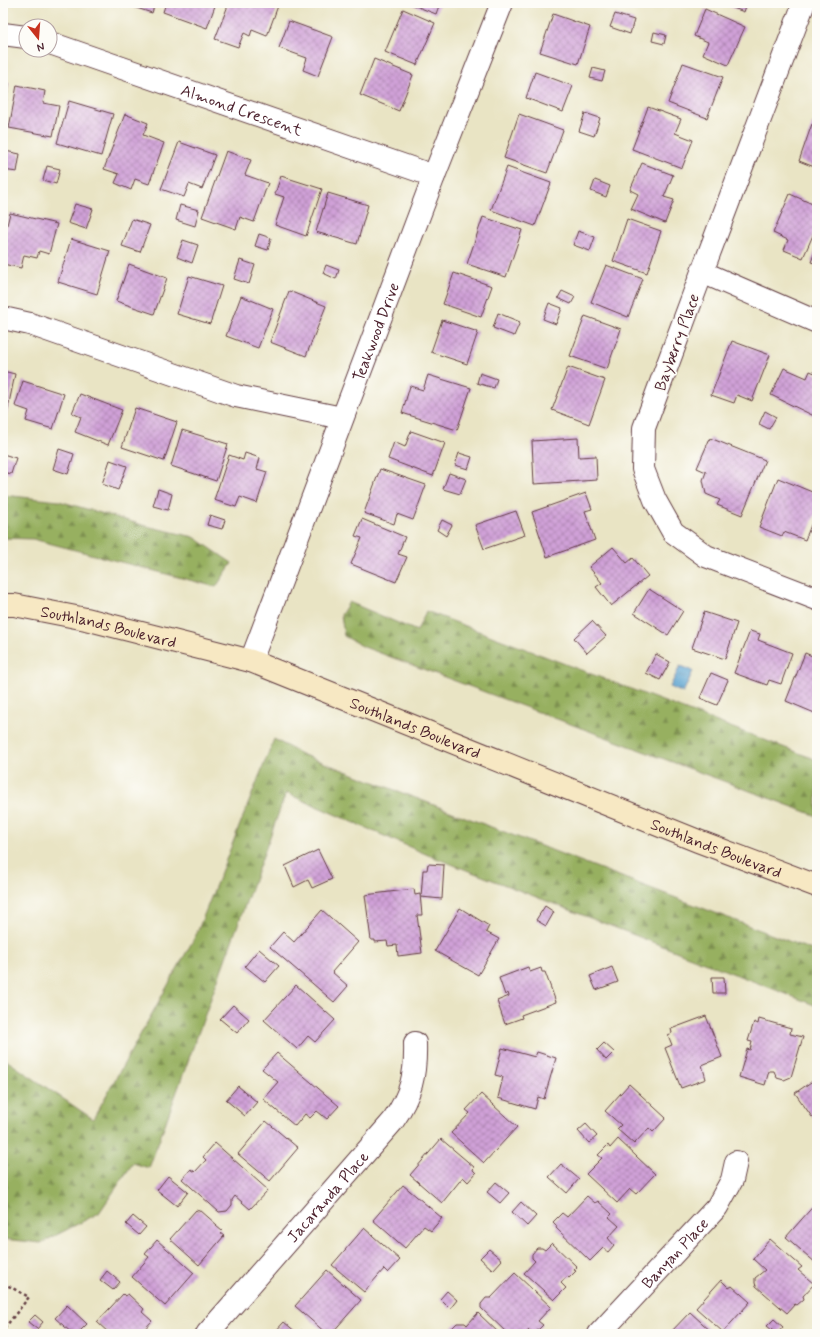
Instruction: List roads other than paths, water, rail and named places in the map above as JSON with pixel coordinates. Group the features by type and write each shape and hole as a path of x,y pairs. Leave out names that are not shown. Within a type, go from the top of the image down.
{"main road":[{"name":"Southlands Boulevard","path":"3,605 14,605 86,620 251,661 698,841 817,886"}],"street":[{"name":"Teakwood Drive","path":"251,661 434,176 502,3"},
{"name":"Bayberry Place","path":"804,3 644,428 643,469 655,500 673,532 706,556 817,599"},
{"path":"3,34 18,36"},
{"name":"Almond Crescent","path":"58,46 98,58 434,176"},
{"path":"702,272 817,322"},
{"path":"3,318 30,324 236,396 342,418"},
{"name":"Jacaranda Place","path":"207,1334 393,1121 410,1092 415,1067 414,1043"},
{"name":"Banyan Place","path":"599,1334 717,1207 732,1180 736,1162"}],"water":[{"path":"680,666 693,671 683,693 670,687"}]}
